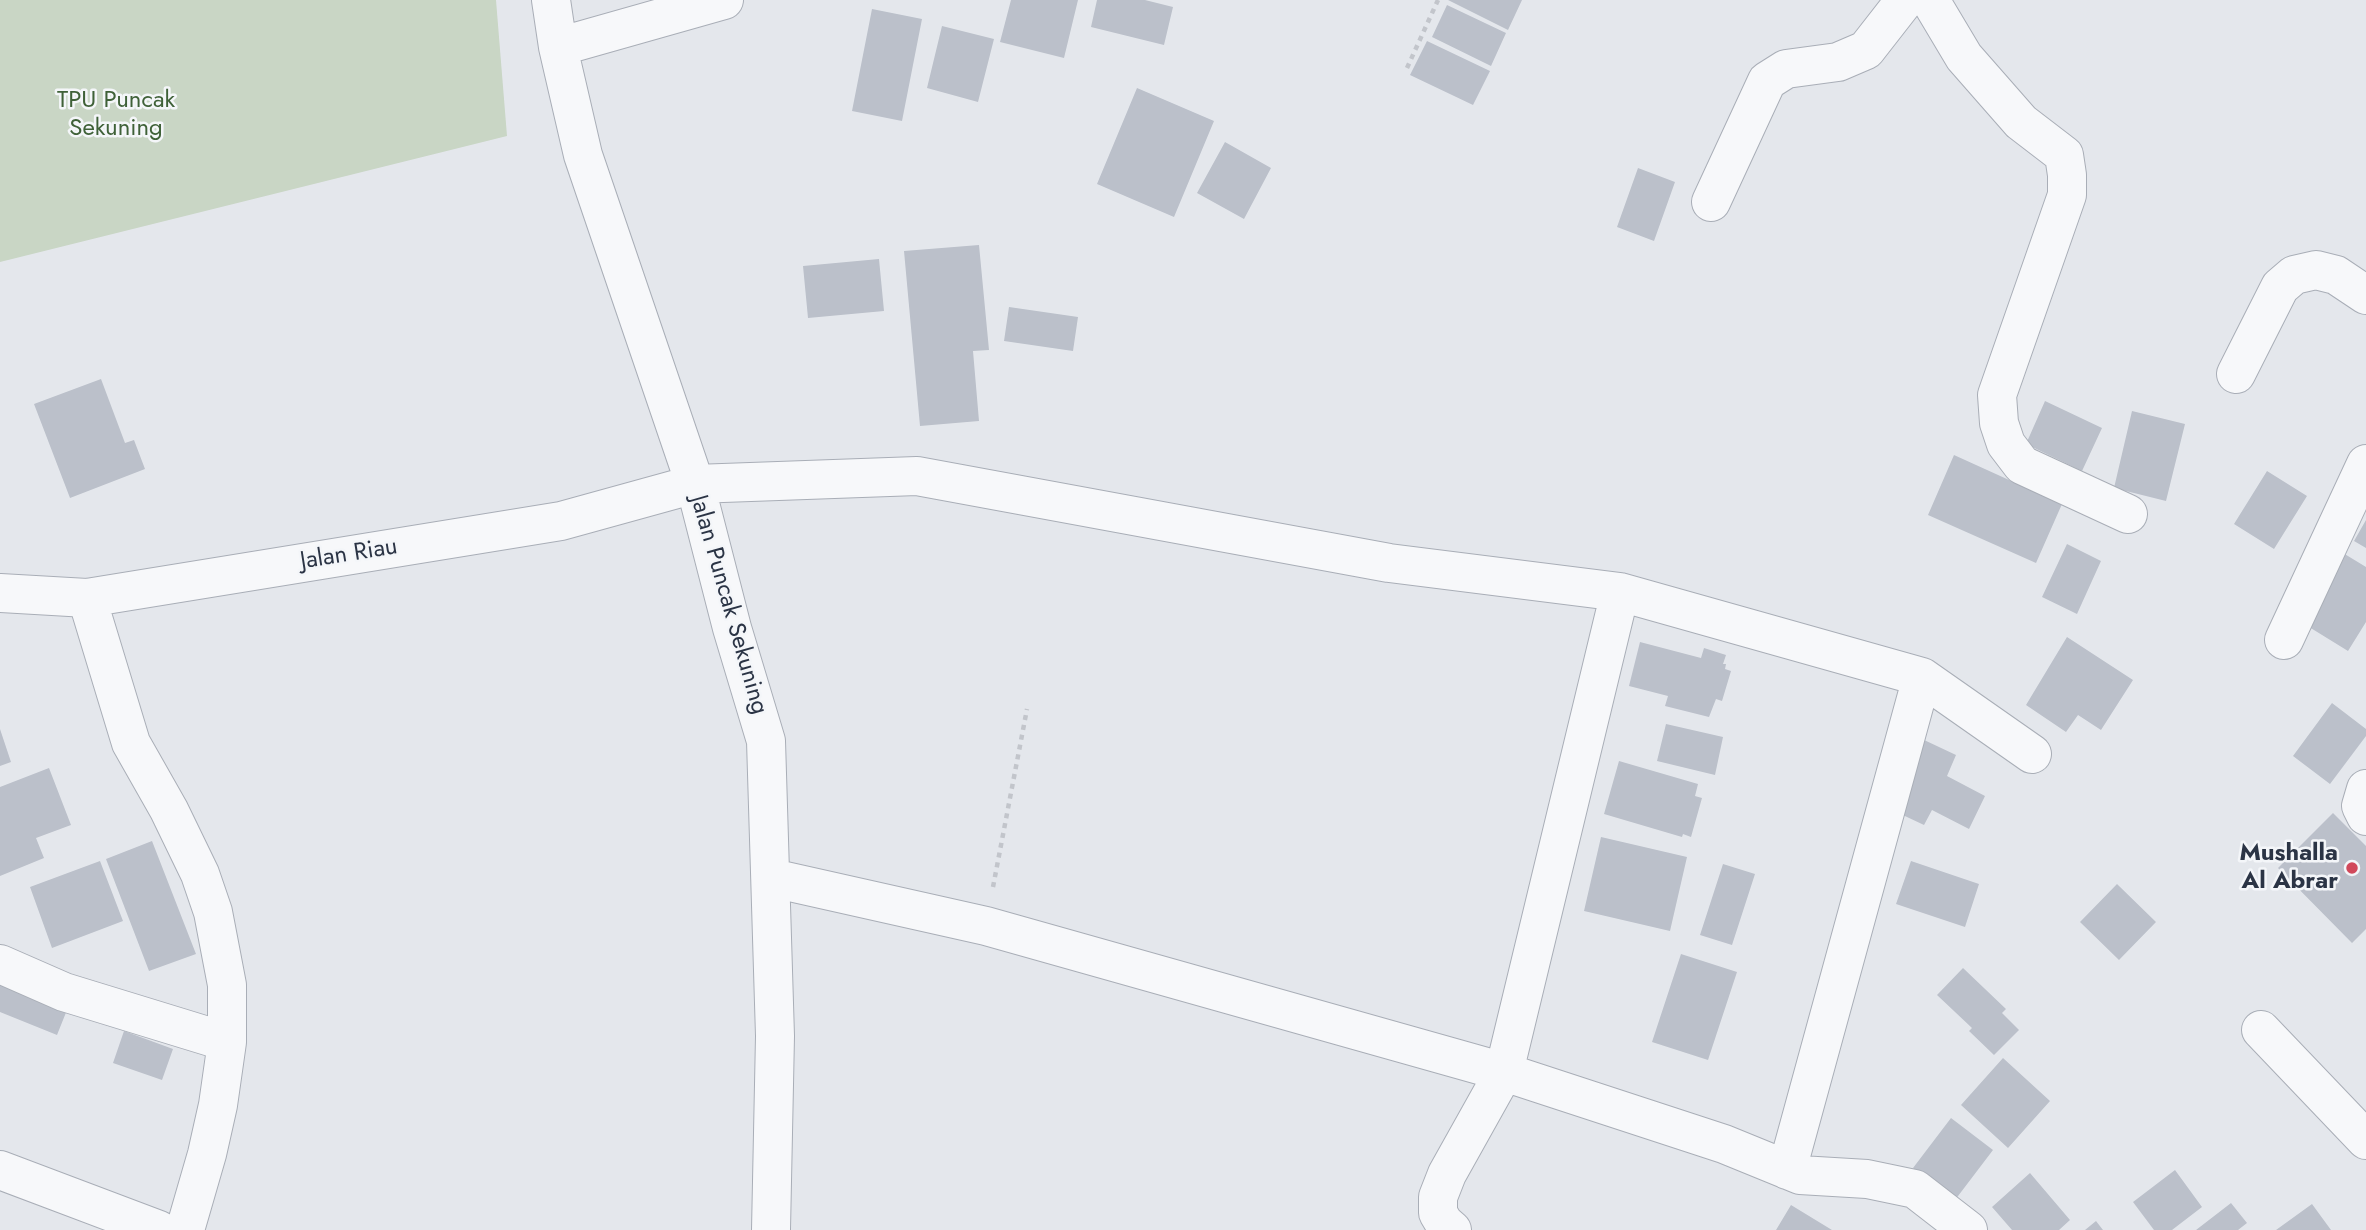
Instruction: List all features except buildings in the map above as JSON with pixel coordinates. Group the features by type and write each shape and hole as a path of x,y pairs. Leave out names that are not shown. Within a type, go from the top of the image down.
{"street":[{"name":"Jalan Puncak Sekuning","path":"551,0 558,47 583,155 695,484 732,628 766,741 775,1036 771,1230"},
{"path":"558,47 723,0"},
{"path":"1711,202 1767,81 1786,69 1838,62 1866,51 1905,0"},
{"path":"1930,0 1964,57 2021,122 2064,155 2067,195 1997,395 1999,423 2006,444 2022,465 2128,514"},
{"path":"2236,374 2280,288 2294,275 2316,270 2336,275 2366,295"},
{"path":"2284,640 2366,464"},
{"name":"Jalan Riau","path":"0,593 87,598 561,521 695,484 917,476 1389,563 1620,592 1922,677 2032,754"},
{"path":"1452,1230 1438,1213 1438,1197 1447,1174 1504,1072 1620,592"},
{"path":"87,598 131,743 169,810 200,874 213,912 227,985 227,1042 218,1105 186,1230"},
{"path":"1787,1170 1922,677"},
{"path":"2366,789 2361,806 2366,816"},
{"path":"772,878 986,926 1504,1072 1724,1144 1800,1175 1867,1179 1915,1189 1968,1230"},
{"path":"0,964 64,992 227,1042"},
{"path":"2261,1030 2366,1140"},
{"path":"0,1170 159,1230"}],"path":[{"path":"1407,68 1438,0"},
{"path":"986,926 1027,709"}],"green space":[{"name":"TPU Puncak Sekuning","path":"0,0 496,0 507,136 0,262"}],"place":[{"name":"Mushalla Al Abrar","path":"2352,868"}]}
